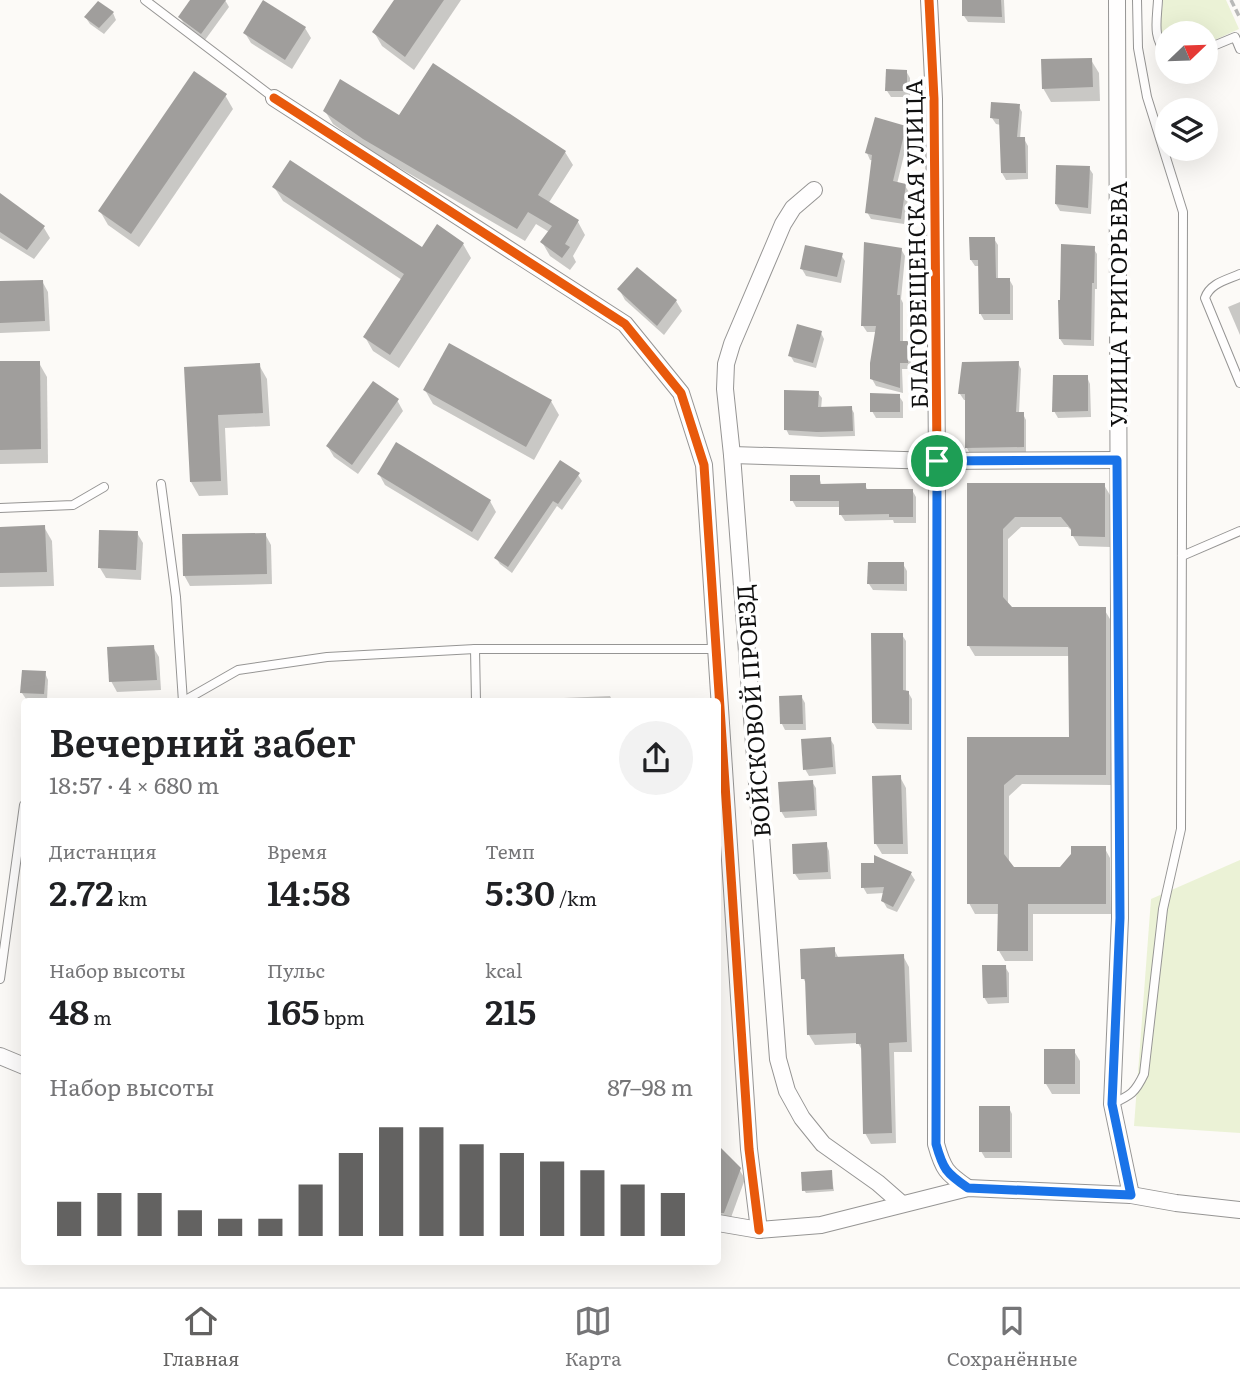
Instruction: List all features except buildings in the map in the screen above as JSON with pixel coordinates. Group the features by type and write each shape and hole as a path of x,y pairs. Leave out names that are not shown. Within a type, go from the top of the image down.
{"street":[{"name":"БЛАГОВЕЩЕНСКАЯ УЛИЦА","path":"929,0 934,99 937,461 936,1144 942,1165 952,1177 968,1188"},
{"name":"УЛИЦА ГРИГОРЬЕВА","path":"1117,0 1120,918 1112,1104 1131,1195"},
{"path":"274,98 625,324 681,393 704,465 749,1149 759,1230"},
{"name":"ВОЙСКОВОЙ ПРОЕЗД","path":"814,190 793,208 783,224 726,364 725,389 778,1059 787,1091 802,1118 823,1144 878,1183 902,1205"},
{"path":"732,455 937,461 1117,460"},
{"path":"0,1056 21,1065"},
{"path":"721,1224 759,1230 821,1226 968,1188 1131,1195 1240,1210"}],"lane":[{"path":"1112,1104 1130,1096 1144,1074 1163,909 1181,829 1183,212 1147,97 1138,48 1137,0"},
{"path":"1157,21 1158,0"},
{"path":"150,1 274,98"},
{"path":"1218,44 1237,36 1240,49"},
{"path":"1240,274 1207,290 1205,298 1240,383"},
{"path":"161,484 176,597 183,698"},
{"path":"0,508 74,505 104,487"},
{"path":"1182,556 1240,531"},
{"path":"190,698 238,670 327,657 475,649 718,649"},
{"path":"475,649 476,698"},
{"path":"0,979 21,827"}],"path":[{"path":"1231,0 1240,19"}],"green space":[{"path":"1163,0 1226,0 1239,29 1218,39 1218,21 1161,21"},
{"path":"1240,860 1240,1133 1134,1126 1151,899"}],"cycle path":[{"path":"929,0 934,99 937,461 936,1144 946,1170 968,1188"},
{"path":"274,98 625,324 681,393 704,465 719,698"},
{"path":"721,723 749,1149 759,1230"}],"route":[{"path":"1117,460 1120,918 1112,1104 1131,1195 968,1188 952,1177 942,1165 936,1144 937,461 1117,460"}]}
